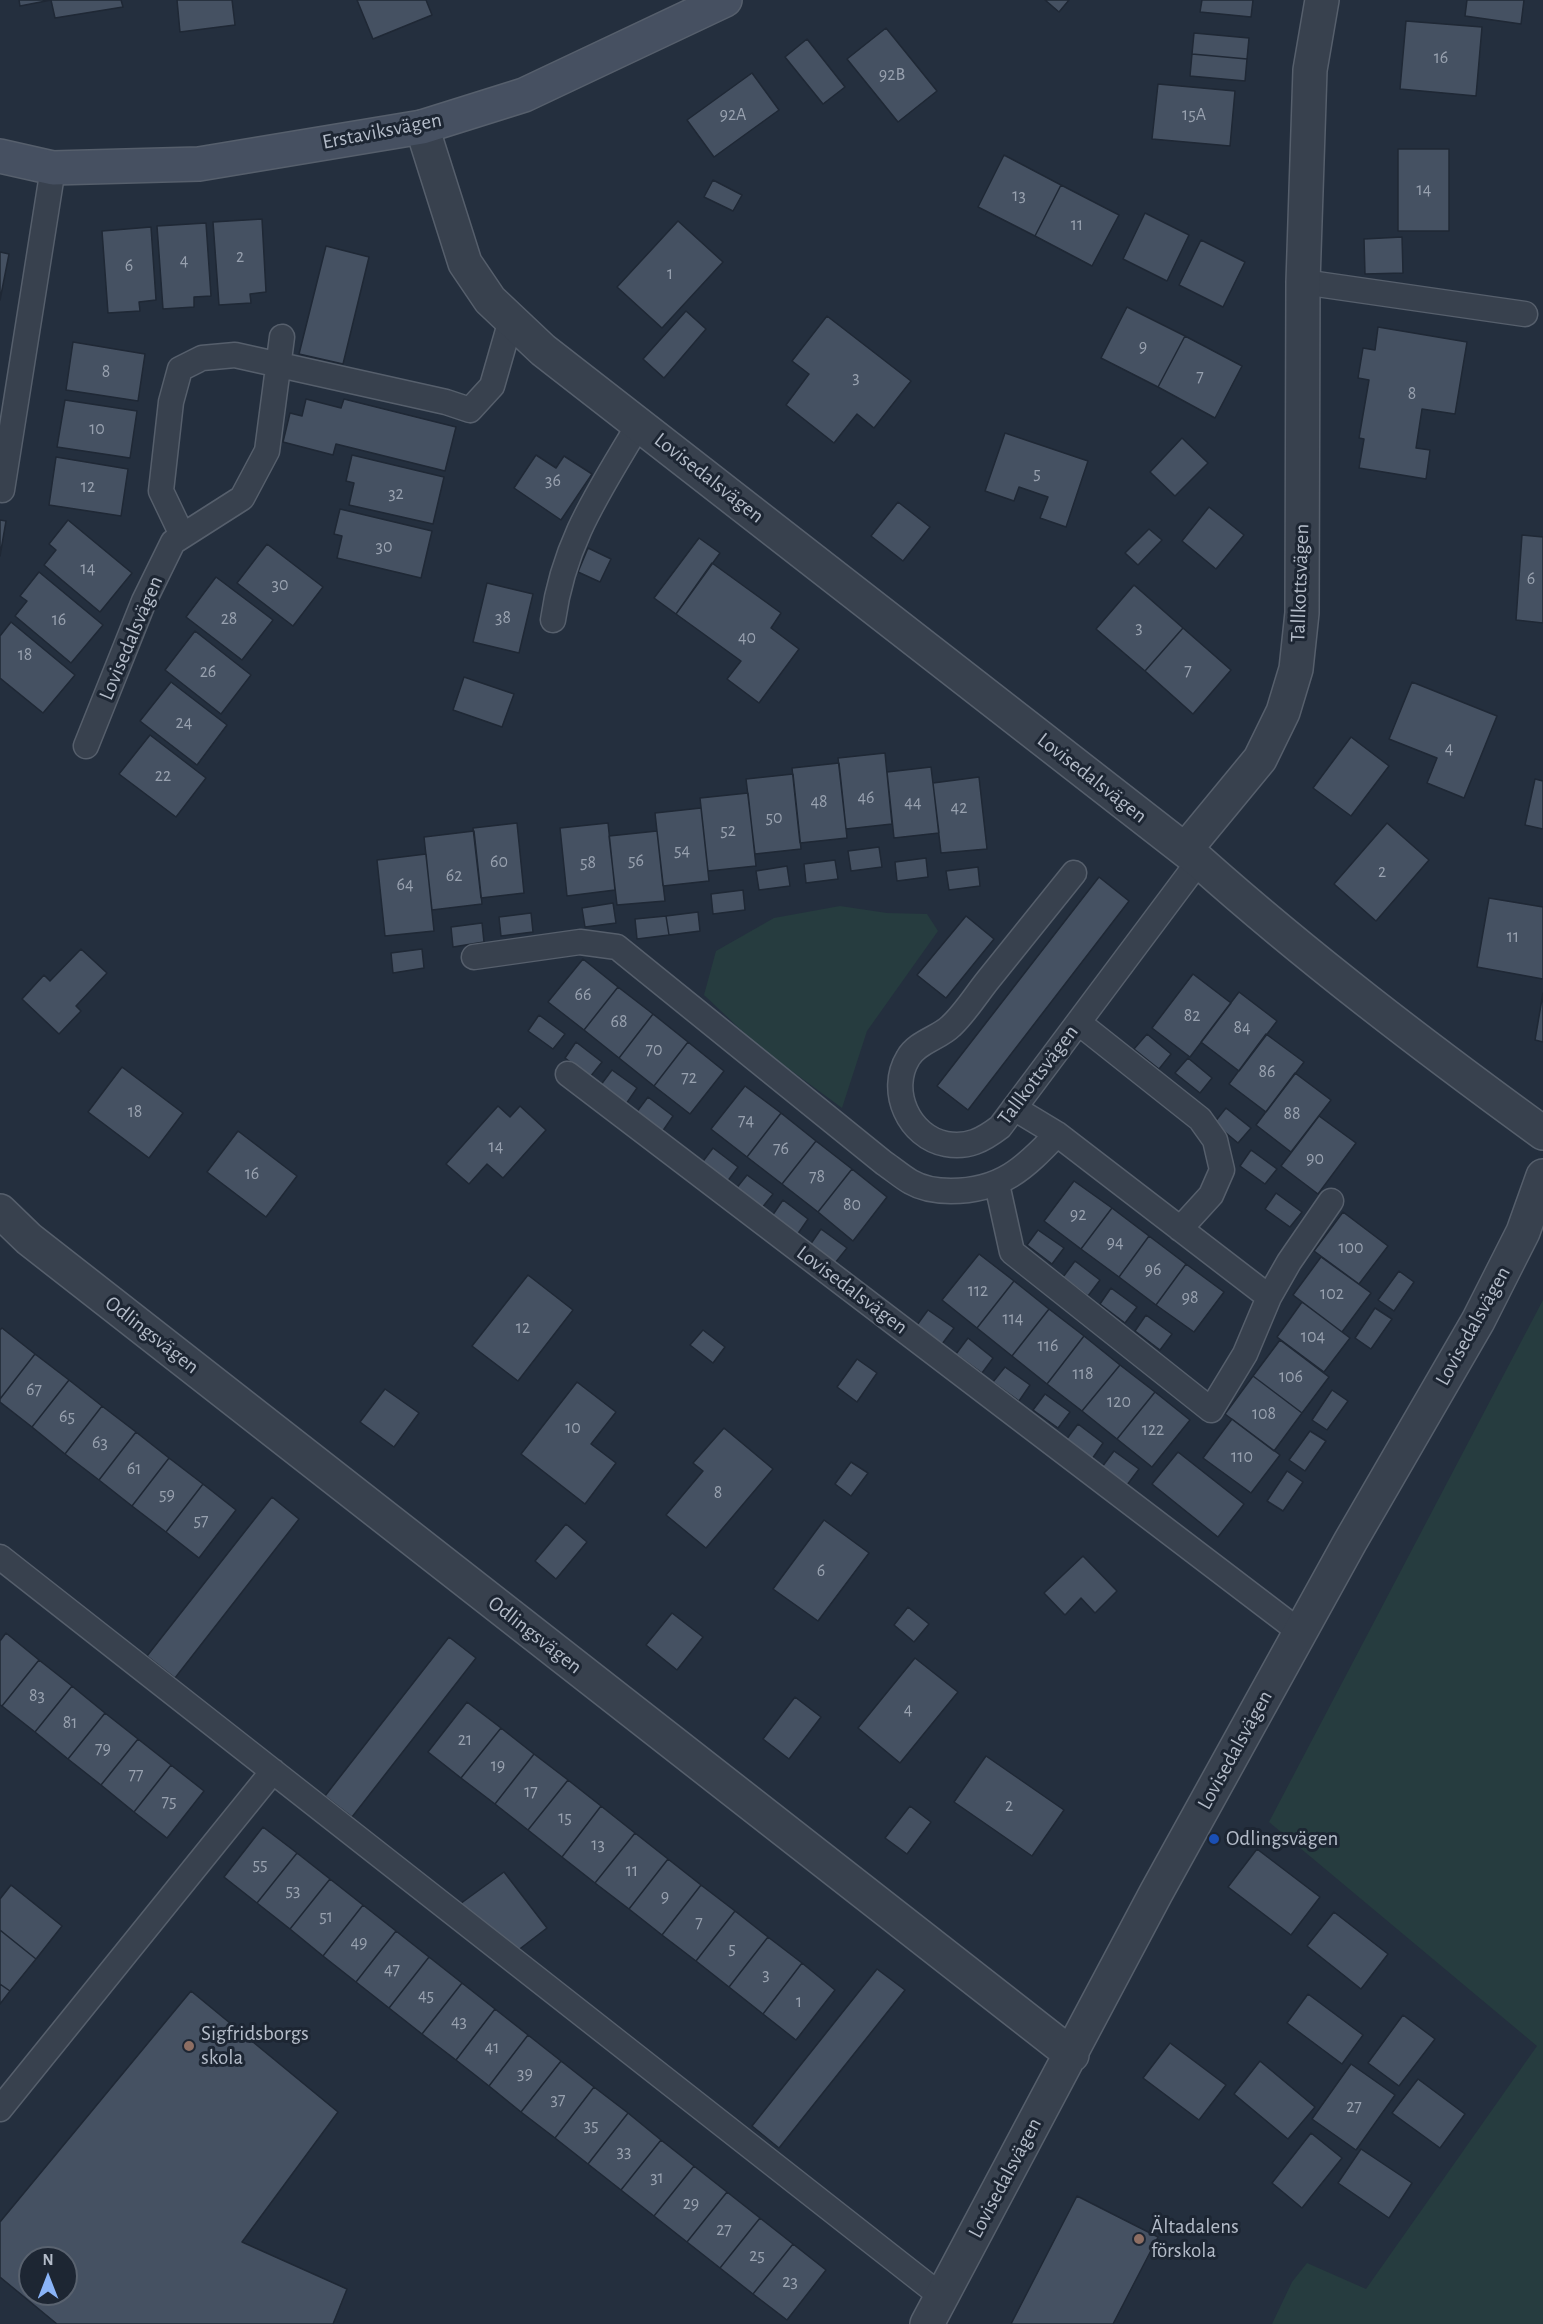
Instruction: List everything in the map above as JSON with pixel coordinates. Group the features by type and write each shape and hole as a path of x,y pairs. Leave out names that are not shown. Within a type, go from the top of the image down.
{"street":[{"name":"Erstaviksvägen","path":"0,156 53,168 199,164 422,127 524,95 725,0"},
{"name":"Tallkottsvägen","path":"1192,855 1260,759 1283,712 1296,669 1302,613 1303,282 1310,70 1322,0"},
{"name":"Lovisedalsvägen","path":"422,127 465,263 490,300 543,350 1192,855 1237,895 1428,1048 1543,1133"},
{"name":"Lovisedalsvägen","path":"934,2310 1072,2055 1156,1893 1300,1632 1478,1321 1523,1232 1543,1176"},
{"name":"Odlingsvägen","path":"0,1211 29,1239 1072,2055"}],"lane":[{"path":"2,490 53,168"},
{"path":"1303,282 1525,314"},
{"path":"182,536 161,491 171,402 180,369 201,358 235,355 446,402 470,410 492,386 511,320"},
{"name":"Lovisedalsvägen","path":"86,746 144,601 173,542 242,498 267,451 282,337"},
{"name":"Lovisedalsvägen","path":"553,620 558,583 578,531 586,513 639,424"},
{"name":"Tallkottsvägen","path":"1074,873 951,1027 922,1045 908,1057 902,1072 899,1090 908,1117 920,1132 939,1143 957,1146 981,1141 1000,1127 1079,1023 1192,855"},
{"path":"474,957 580,942 616,946 912,1183 934,1191 968,1191 997,1184 1028,1164 1057,1134"},
{"path":"1079,1023 1200,1119 1215,1140 1222,1170 1210,1195 1180,1229"},
{"name":"Lovisedalsvägen","path":"568,1074 1300,1632"},
{"path":"1014,1108 1057,1134 1269,1297"},
{"path":"997,1184 1012,1252 1210,1410 1245,1354 1269,1297 1289,1262 1330,1202"},
{"path":"0,1557 273,1771 934,2310"},
{"path":"0,2109 273,1771"}],"green space":[{"path":"840,906 887,913 927,914 938,931 867,1031 842,1108 758,1046 704,995 716,951 774,918"},
{"path":"1543,1300 1543,2324 1272,2324 1292,2282 1307,2263 1366,2289 1537,2046 1269,1822"}],"building":[{"path":"19,0 51,0 20,6"},
{"path":"51,0 121,0 123,7 55,18"},
{"path":"177,0 232,0 235,25 180,32"},
{"path":"357,0 426,0 432,15 373,39"},
{"path":"1045,0 1069,0 1059,12"},
{"path":"1202,0 1253,0 1251,17 1200,12"},
{"path":"1467,0 1524,0 1521,24 1465,16"},
{"path":"1406,21 1482,27 1476,96 1400,89"},
{"path":"886,28 937,91 898,122 847,59"},
{"path":"1194,33 1249,38 1247,59 1192,54"},
{"path":"807,39 845,87 823,104 785,57"},
{"path":"1192,54 1247,59 1245,81 1190,76"},
{"path":"752,73 779,110 714,157 687,120"},
{"path":"1158,84 1235,91 1230,146 1152,139"},
{"path":"1398,149 1449,149 1449,231 1398,231"},
{"path":"1004,155 1061,185 1035,236 978,207"},
{"path":"713,180 742,195 733,211 704,197"},
{"path":"1061,185 1119,215 1092,266 1035,236"},
{"path":"1145,213 1189,235 1167,281 1123,259"},
{"path":"262,219 266,292 250,294 251,303 219,305 213,222"},
{"path":"678,221 723,262 662,328 617,287"},
{"path":"206,223 211,296 194,297 194,307 163,309 157,226"},
{"path":"151,227 156,300 139,302 140,311 108,313 102,231"},
{"path":"1402,237 1403,273 1365,274 1364,239"},
{"path":"1201,240 1245,262 1223,307 1179,285"},
{"path":"326,246 369,257 343,364 299,354"},
{"path":"0,252 9,254 0,300"},
{"path":"1127,307 1185,336 1158,387 1101,358"},
{"path":"686,311 706,329 664,378 643,359"},
{"path":"827,316 911,381 874,428 857,414 834,443 786,405 809,374 792,361"},
{"path":"1378,327 1467,342 1455,414 1422,409 1416,448 1430,450 1426,479 1359,468 1364,439 1359,438 1369,380 1358,378 1363,348 1375,350"},
{"path":"1185,336 1242,366 1215,418 1158,387"},
{"path":"73,342 145,354 138,401 66,390"},
{"path":"306,399 341,408 344,399 456,427 445,471 336,444 333,455 283,442 290,413 302,416"},
{"path":"65,400 137,411 130,458 57,447"},
{"path":"1005,433 1088,461 1066,527 1040,518 1048,497 1019,487 1014,501 985,491"},
{"path":"1182,438 1208,463 1175,496 1150,472"},
{"path":"352,455 444,477 433,524 349,505 354,483 346,481"},
{"path":"536,455 556,468 564,456 592,474 561,520 514,488"},
{"path":"56,457 128,469 121,516 49,505"},
{"path":"898,502 930,527 903,561 871,536"},
{"path":"1209,507 1244,535 1216,569 1182,541"},
{"path":"340,509 432,531 421,578 337,558 342,536 334,534"},
{"path":"0,520 6,521 0,556"},
{"path":"68,520 132,573 100,612 44,565 56,550 49,544"},
{"path":"1149,529 1162,540 1138,565 1125,553"},
{"path":"1522,535 1543,537 1543,623 1516,620"},
{"path":"699,538 720,553 676,614 654,598"},
{"path":"267,544 323,587 293,626 237,583"},
{"path":"588,548 611,559 600,582 578,572"},
{"path":"712,563 781,613 771,628 799,649 759,703 727,679 741,661 676,614"},
{"path":"39,572 103,625 71,663 15,616 27,601 20,596"},
{"path":"216,577 273,620 242,660 186,617"},
{"path":"487,583 533,594 519,653 473,642"},
{"path":"1134,585 1183,628 1145,671 1096,629"},
{"path":"11,622 75,675 43,713 0,678 0,636"},
{"path":"1183,628 1231,670 1193,714 1145,671"},
{"path":"195,631 251,675 221,714 165,670"},
{"path":"464,677 514,694 502,727 453,710"},
{"path":"171,682 227,725 197,765 140,721"},
{"path":"1412,682 1497,716 1464,798 1427,783 1437,758 1389,739"},
{"path":"150,735 206,778 176,817 119,774"},
{"path":"1351,737 1389,766 1351,816 1313,788"},
{"path":"885,753 892,824 846,829 838,758"},
{"path":"839,763 847,838 800,843 792,768"},
{"path":"931,767 939,833 894,838 887,772"},
{"path":"793,774 801,849 755,854 746,779"},
{"path":"979,777 987,849 941,853 933,783"},
{"path":"1535,779 1543,781 1543,829 1525,825"},
{"path":"748,793 756,866 708,871 700,798"},
{"path":"701,808 709,881 663,886 655,813"},
{"path":"517,823 524,893 481,898 473,828"},
{"path":"608,823 615,890 567,896 560,828"},
{"path":"1387,823 1429,860 1376,921 1334,884"},
{"path":"474,831 482,904 432,910 424,837"},
{"path":"657,831 665,901 617,905 609,836"},
{"path":"879,847 882,867 851,871 848,851"},
{"path":"426,854 434,931 385,936 377,860"},
{"path":"926,858 928,877 897,881 895,862"},
{"path":"835,860 838,879 806,883 804,864"},
{"path":"787,866 790,886 759,890 756,871"},
{"path":"978,867 980,886 949,890 946,871"},
{"path":"1099,877 1129,901 968,1110 937,1086"},
{"path":"743,890 745,910 713,914 711,894"},
{"path":"1489,898 1543,907 1543,979 1477,967"},
{"path":"613,903 616,923 585,927 582,908"},
{"path":"698,912 700,931 669,935 666,916"},
{"path":"531,913 533,932 501,936 499,917"},
{"path":"666,916 669,935 637,939 635,919"},
{"path":"966,916 994,939 946,998 917,975"},
{"path":"482,923 484,942 453,947 451,927"},
{"path":"81,949 107,973 76,1006 81,1011 59,1034 22,999 44,975 50,981"},
{"path":"422,949 424,968 393,973 391,953"},
{"path":"583,959 618,987 584,1030 548,1002"},
{"path":"1193,974 1231,1003 1190,1057 1152,1028"},
{"path":"618,987 653,1014 619,1058 584,1030"},
{"path":"1239,992 1277,1021 1239,1071 1201,1042"},
{"path":"1543,993 1543,1042 1535,1040"},
{"path":"653,1014 688,1042 654,1086 619,1058"},
{"path":"539,1015 565,1034 553,1049 528,1031"},
{"path":"1147,1034 1171,1054 1159,1069 1134,1049"},
{"path":"1266,1034 1304,1062 1266,1112 1229,1084"},
{"path":"576,1042 602,1062 590,1077 565,1058"},
{"path":"688,1042 724,1071 690,1114 654,1086"},
{"path":"1188,1058 1212,1078 1200,1093 1175,1073"},
{"path":"122,1067 183,1113 149,1158 88,1112"},
{"path":"612,1070 637,1088 626,1104 600,1086"},
{"path":"1295,1073 1331,1100 1291,1152 1256,1125"},
{"path":"745,1086 781,1113 747,1157 711,1129"},
{"path":"648,1097 673,1116 662,1132 636,1113"},
{"path":"498,1106 510,1117 520,1106 546,1130 503,1178 487,1164 469,1184 446,1164"},
{"path":"1226,1108 1251,1128 1238,1143 1214,1123"},
{"path":"781,1113 816,1141 782,1184 747,1157"},
{"path":"1319,1116 1356,1143 1318,1194 1281,1166"},
{"path":"238,1131 297,1176 266,1217 207,1172"},
{"path":"816,1141 852,1169 818,1212 782,1184"},
{"path":"713,1148 738,1167 727,1182 701,1164"},
{"path":"1251,1150 1277,1169 1265,1184 1240,1166"},
{"path":"852,1169 887,1197 853,1241 818,1212"},
{"path":"747,1175 773,1194 761,1209 735,1190"},
{"path":"1074,1181 1112,1208 1081,1249 1044,1221"},
{"path":"1276,1193 1302,1212 1290,1227 1265,1209"},
{"path":"783,1200 808,1219 797,1235 772,1216"},
{"path":"1112,1208 1149,1236 1119,1277 1081,1249"},
{"path":"1343,1212 1388,1246 1359,1284 1314,1251"},
{"path":"821,1229 847,1248 835,1263 810,1245"},
{"path":"1038,1230 1064,1248 1052,1264 1027,1245"},
{"path":"1149,1236 1186,1264 1156,1305 1119,1277"},
{"path":"979,1254 1014,1281 977,1328 942,1300"},
{"path":"1321,1257 1371,1293 1342,1332 1293,1295"},
{"path":"1075,1261 1100,1280 1088,1296 1063,1277"},
{"path":"1186,1264 1224,1292 1194,1332 1156,1305"},
{"path":"1399,1271 1414,1282 1394,1311 1378,1300"},
{"path":"528,1275 573,1310 518,1381 472,1346"},
{"path":"1014,1281 1049,1309 1012,1356 977,1328"},
{"path":"1111,1288 1137,1307 1125,1323 1100,1304"},
{"path":"1302,1302 1350,1338 1324,1372 1277,1337"},
{"path":"1375,1308 1392,1319 1371,1349 1355,1338"},
{"path":"1049,1309 1084,1336 1047,1384 1012,1356"},
{"path":"928,1310 954,1328 942,1344 917,1325"},
{"path":"1146,1315 1172,1334 1160,1350 1135,1331"},
{"path":"2,1328 35,1354 0,1399 0,1330"},
{"path":"703,1330 725,1347 713,1363 690,1345"},
{"path":"1084,1336 1120,1365 1082,1411 1047,1384"},
{"path":"968,1338 993,1358 982,1373 956,1354"},
{"path":"1280,1340 1329,1377 1302,1413 1253,1376"},
{"path":"35,1354 69,1380 32,1427 0,1402 0,1399"},
{"path":"857,1359 877,1373 857,1402 837,1387"},
{"path":"1120,1365 1155,1392 1117,1439 1082,1411"},
{"path":"1005,1367 1030,1385 1019,1401 993,1382"},
{"path":"1253,1376 1302,1413 1274,1451 1225,1414"},
{"path":"69,1380 102,1406 65,1454 32,1427"},
{"path":"577,1382 616,1412 591,1444 616,1463 585,1504 521,1454"},
{"path":"385,1389 419,1413 394,1447 360,1422"},
{"path":"1332,1390 1348,1401 1327,1430 1312,1420"},
{"path":"1155,1392 1190,1420 1152,1467 1117,1439"},
{"path":"1045,1394 1070,1412 1058,1428 1033,1410"},
{"path":"102,1406 136,1432 99,1480 65,1454"},
{"path":"1232,1419 1280,1455 1251,1493 1203,1458"},
{"path":"1078,1424 1103,1443 1092,1459 1066,1440"},
{"path":"724,1428 773,1469 706,1548 666,1515 703,1471 693,1463"},
{"path":"1310,1431 1326,1441 1305,1471 1289,1460"},
{"path":"136,1432 169,1458 132,1506 99,1480"},
{"path":"1114,1451 1139,1469 1127,1485 1102,1467"},
{"path":"1178,1452 1244,1504 1218,1537 1152,1484"},
{"path":"169,1458 203,1484 166,1532 132,1506"},
{"path":"851,1462 868,1473 851,1496 835,1484"},
{"path":"1287,1471 1303,1482 1283,1511 1267,1501"},
{"path":"203,1484 236,1510 199,1558 166,1532"},
{"path":"272,1497 299,1519 175,1678 147,1656"},
{"path":"824,1520 869,1553 818,1621 773,1589"},
{"path":"566,1524 587,1542 556,1579 535,1561"},
{"path":"1083,1556 1117,1591 1095,1613 1081,1598 1065,1615 1044,1593"},
{"path":"908,1607 929,1624 914,1642 894,1625"},
{"path":"672,1613 703,1637 677,1670 646,1645"},
{"path":"6,1633 39,1660 2,1706 0,1705 0,1641"},
{"path":"449,1637 476,1658 352,1817 325,1796"},
{"path":"915,1658 958,1692 900,1763 858,1728"},
{"path":"39,1660 72,1686 35,1732 2,1706"},
{"path":"72,1686 105,1713 68,1759 35,1732"},
{"path":"795,1697 821,1717 789,1759 763,1739"},
{"path":"467,1702 501,1728 461,1778 428,1752"},
{"path":"105,1713 138,1739 101,1785 68,1759"},
{"path":"501,1728 534,1754 495,1804 461,1778"},
{"path":"138,1739 171,1765 134,1812 101,1785"},
{"path":"534,1754 568,1780 528,1830 495,1804"},
{"path":"986,1756 1064,1810 1032,1856 954,1802"},
{"path":"171,1765 204,1791 167,1838 134,1812"},
{"path":"568,1780 601,1806 562,1857 528,1830"},
{"path":"601,1806 635,1833 595,1883 562,1857"},
{"path":"910,1806 931,1822 907,1854 885,1838"},
{"path":"263,1827 297,1853 257,1903 224,1877"},
{"path":"635,1833 668,1859 629,1909 595,1883"},
{"path":"1257,1849 1320,1897 1291,1935 1228,1887"},
{"path":"297,1853 330,1879 290,1929 257,1903"},
{"path":"668,1859 701,1885 662,1935 629,1909"},
{"path":"504,1872 547,1928 504,1961 460,1904"},
{"path":"330,1879 363,1905 323,1956 290,1929"},
{"path":"11,1885 62,1926 36,1959 0,1930 0,1899"},
{"path":"701,1885 735,1911 696,1961 662,1935"},
{"path":"363,1905 396,1931 356,1982 323,1956"},
{"path":"735,1911 768,1937 729,1987 696,1961"},
{"path":"1334,1912 1388,1954 1361,1989 1307,1946"},
{"path":"0,1930 36,1959 10,1991 0,1984"},
{"path":"396,1931 429,1957 389,2008 356,1982"},
{"path":"768,1937 802,1963 763,2014 729,1987"},
{"path":"429,1957 462,1983 422,2034 389,2008"},
{"path":"802,1963 835,1990 796,2040 763,2014"},
{"path":"877,1969 905,1990 779,2148 752,2126"},
{"path":"462,1983 495,2009 456,2060 422,2034"},
{"path":"0,1984 10,1991 0,2004"},
{"path":"191,1991 338,2112 242,2242 347,2289 333,2324 57,2324 35,2306 78,2306 78,2246 18,2246 18,2292 0,2277 0,2222"},
{"path":"1308,1994 1363,2035 1342,2064 1287,2023"},
{"path":"495,2009 528,2035 489,2086 456,2060"},
{"path":"1403,2015 1435,2039 1399,2086 1368,2063"},
{"path":"528,2035 561,2061 521,2112 489,2086"},
{"path":"1170,2043 1226,2085 1199,2120 1143,2078"},
{"path":"561,2061 594,2087 555,2138 521,2112"},
{"path":"1260,2061 1315,2107 1288,2139 1234,2094"},
{"path":"1351,2064 1395,2095 1356,2150 1312,2119"},
{"path":"1418,2079 1465,2114 1440,2148 1392,2113"},
{"path":"594,2087 628,2113 588,2164 555,2138"},
{"path":"628,2113 661,2140 621,2190 588,2164"},
{"path":"1311,2133 1342,2158 1302,2208 1272,2183"},
{"path":"661,2140 694,2166 654,2216 621,2190"},
{"path":"1361,2149 1412,2183 1389,2218 1338,2183"},
{"path":"694,2166 727,2192 687,2242 654,2216"},
{"path":"727,2192 760,2218 720,2268 687,2242"},
{"path":"1077,2196 1158,2237 1113,2324 1011,2324"},
{"path":"760,2218 793,2244 753,2294 720,2268"},
{"path":"793,2244 826,2270 787,2320 753,2294"}],"place":[{"name":"Odlingsvägen","path":"1214,1839"},
{"name":"Sigfridsborgs skola","path":"189,2046"},
{"name":"Ältadalens förskola","path":"1139,2239"}]}
